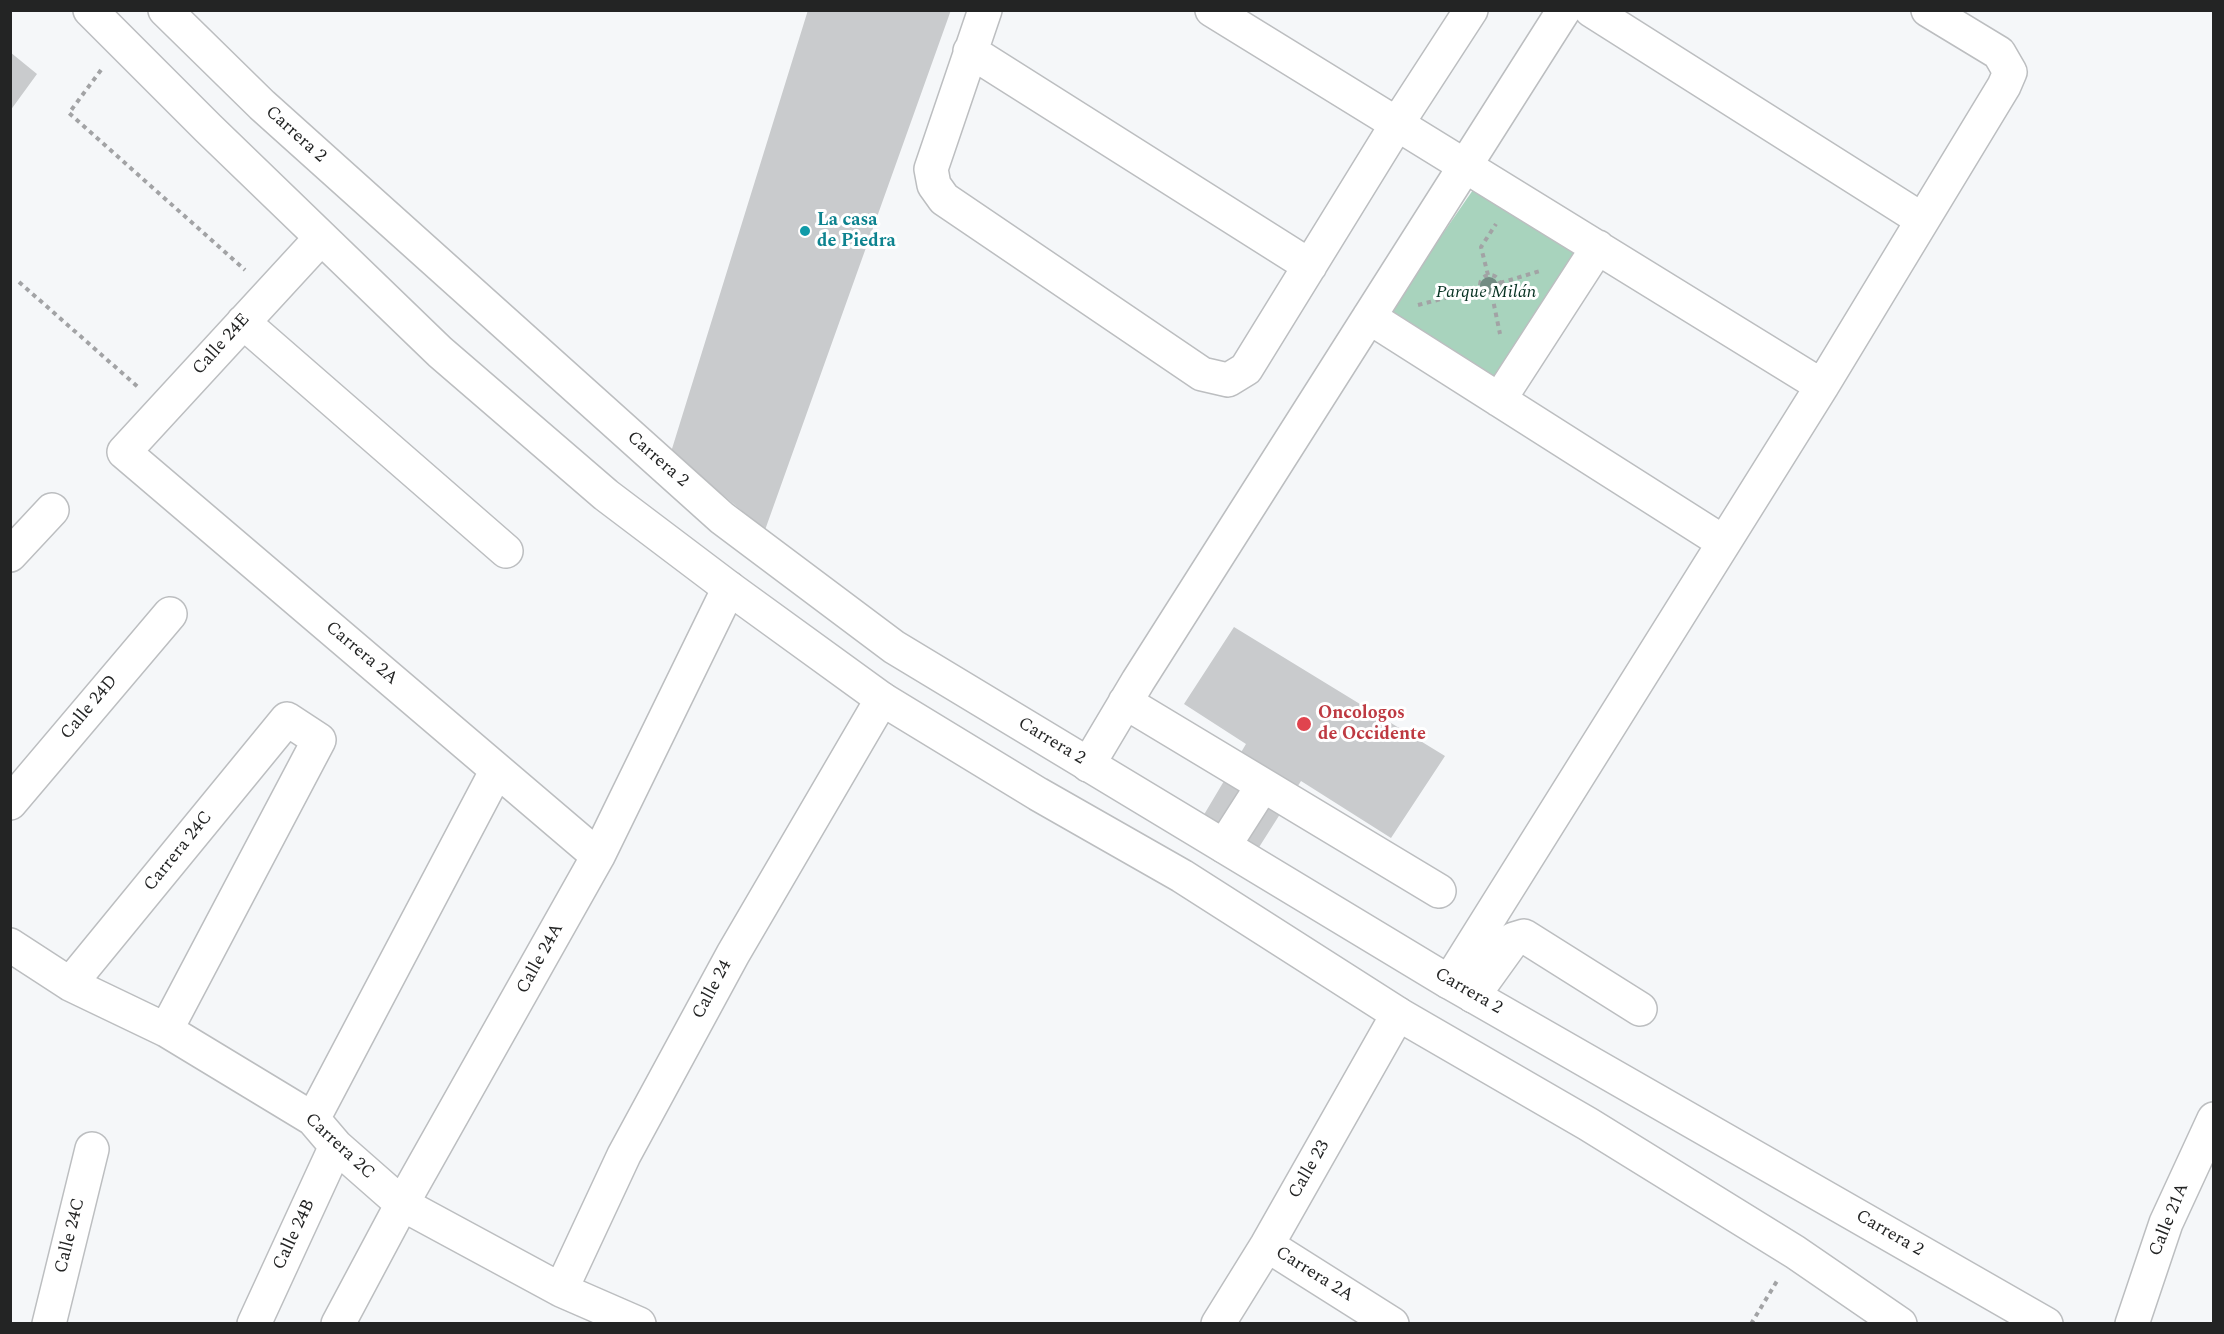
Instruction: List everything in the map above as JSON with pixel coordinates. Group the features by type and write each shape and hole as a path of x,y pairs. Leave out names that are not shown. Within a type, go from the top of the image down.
{"street":[{"path":"90,10 440,352 606,495 882,699 1038,794 1182,876 1398,1014 1588,1124 1795,1252 1900,1323"},
{"name":"Carrera 2","path":"165,10 262,105 722,518 894,647 1461,989 2046,1323"},
{"path":"985,10 931,169 934,185 944,199 1202,374 1228,380 1246,369 1397,124 1471,10"},
{"path":"1212,10 1822,386"},
{"path":"1088,765 1125,702 1564,10"},
{"path":"1591,10 1921,219"},
{"path":"1461,989 1724,542 1822,386 2010,72 1999,53 1928,10"},
{"path":"970,51 1310,266"},
{"name":"Calle 24E","path":"124,452 321,238"},
{"path":"1499,400 1598,247"},
{"path":"1369,317 1724,542"},
{"path":"243,322 506,551"},
{"name":"Carrera 2A","path":"124,452 598,856"},
{"path":"10,555 52,510"},
{"name":"Calle 24A","path":"338,1323 402,1204 598,856 729,588"},
{"name":"Calle 24D","path":"10,802 170,614"},
{"name":"Calle 24","path":"561,1290 624,1155 717,984 882,699"},
{"path":"1125,702 1439,891"},
{"name":"Carrera 24C","path":"70,984 287,719 319,740 166,1030"},
{"path":"313,1119 497,770"},
{"path":"1224,846 1263,784"},
{"path":"1461,989 1514,939 1524,936 1640,1009"},
{"name":"Carrera 2C","path":"10,945 70,984 166,1030 313,1119 336,1146 402,1204 561,1290 631,1322"},
{"name":"Calle 23","path":"1218,1323 1267,1245 1398,1014"},
{"name":"Calle 21A","path":"2132,1323 2166,1223 2214,1119"},
{"name":"Calle 24B","path":"254,1323 336,1146"},
{"name":"Calle 24C","path":"49,1323 93,1149"},
{"name":"Carrera 2A","path":"1267,1245 1392,1323"}],"path":[{"path":"123,43 69,113 271,292"},
{"path":"1488,275 1481,247 1497,222"},
{"path":"1411,307 1480,289 1490,295 1499,289 1497,278 1488,275"},
{"path":"1480,289 1481,280 1488,275"},
{"path":"19,282 163,410"},
{"path":"1750,1323 1795,1252"}],"green space":[{"name":"Parque Milán","path":"1475,187 1592,257 1506,391 1388,313"}],"building":[{"name":"La casa de Piedra","path":"808,10 951,10 765,530 671,452"},
{"path":"10,52 37,74 10,111"},
{"name":"Oncologos de Occidente","path":"1234,627 1445,756 1391,838 1301,781 1256,852 1202,818 1246,744 1184,704"}],"place":[{"name":"La casa de Piedra","path":"805,231"},
{"name":"Oncologos de Occidente","path":"1304,724"}]}
